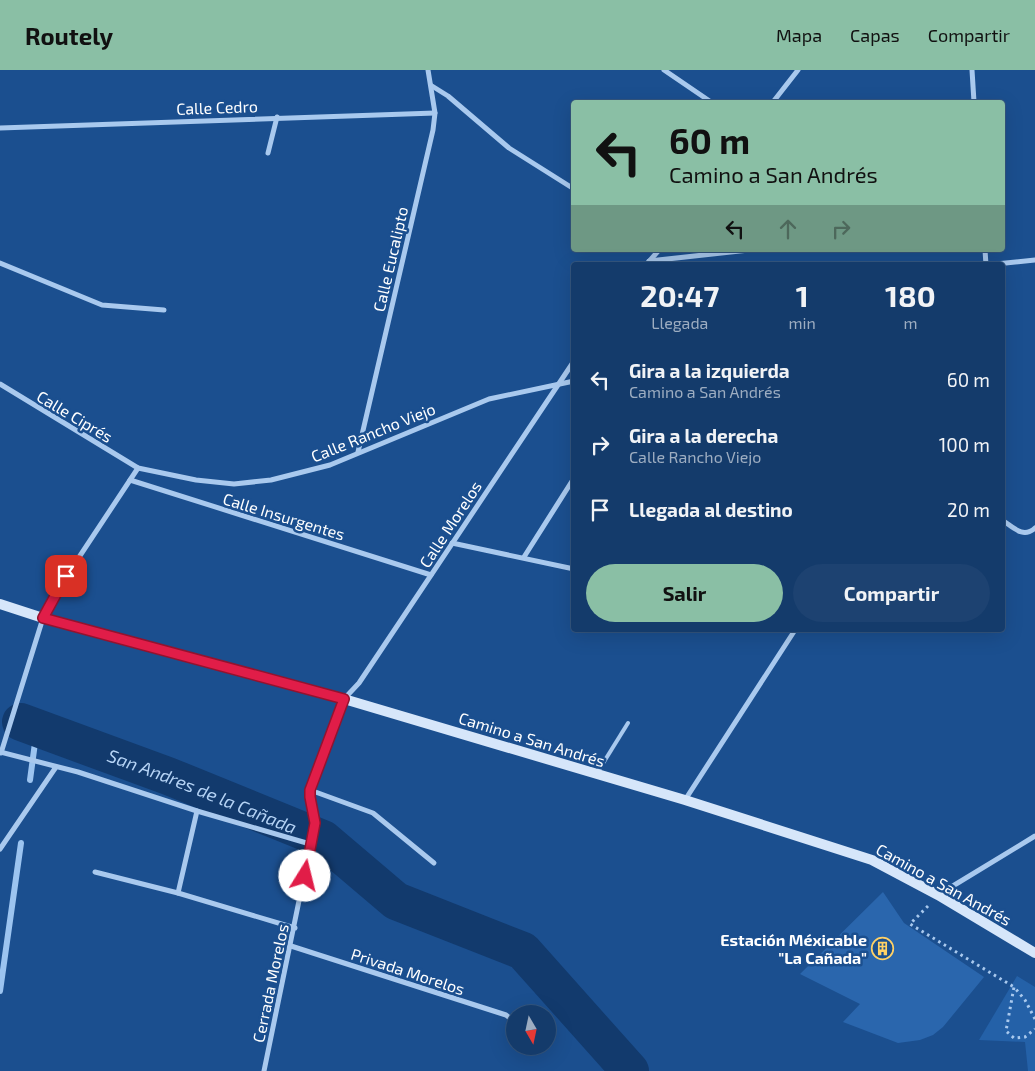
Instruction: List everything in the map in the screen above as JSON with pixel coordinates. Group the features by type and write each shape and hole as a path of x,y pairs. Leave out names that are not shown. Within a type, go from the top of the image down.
{"street":[{"name":"Calle Eucalipto","path":"358,452 434,130 435,113 428,70"},
{"path":"664,70 708,100"},
{"path":"775,100 798,70"},
{"path":"972,70 974,100"},
{"path":"432,86 448,96 509,148 571,187"},
{"name":"Calle Cedro","path":"0,128 435,113"},
{"path":"268,153 277,118"},
{"path":"648,262 657,252"},
{"path":"655,262 733,252"},
{"path":"1005,263 1035,260"},
{"path":"0,263 102,305 164,310"},
{"name":"Calle Morelos","path":"344,699 359,683 432,575 556,384 571,365"},
{"name":"Calle Rancho Viejo","path":"138,468 196,480 234,484 272,480 330,465 489,398 571,382"},
{"name":"Calle Ciprés","path":"0,384 138,468"},
{"path":"138,468 56,592 43,618 0,752 78,772 197,812 310,842"},
{"name":"Calle Insurgentes","path":"130,480 432,575"},
{"path":"524,557 571,483"},
{"path":"1005,522 1020,532 1028,533 1035,528"},
{"path":"452,543 571,568"},
{"name":"Camino a San Andrés","path":"0,604 43,618 344,699 686,800 872,860 938,895 1035,954"},
{"path":"686,800 794,632"},
{"name":"Cerrada Morelos","path":"264,1071 295,928 315,823 310,790 344,699"},
{"path":"0,849 56,767"},
{"path":"310,790 374,813 434,862"},
{"path":"178,893 197,812"},
{"path":"938,895 1035,836"},
{"path":"95,872 178,893 295,928"},
{"name":"Privada Morelos","path":"291,946 506,1015"}],"lane":[{"path":"596,774 628,724"}],"path":[{"path":"938,895 910,924 1014,986 1025,1000 1035,1019"},
{"path":"1014,986 1006,1030 1014,1038 1025,1038 1035,1029"}],"shaded area":[{"path":"1017,976 1035,987 1035,1071 1028,1071 1025,1042 979,1040"}],"building":[{"name":"Estación Méxicable \"La Cañada\"","path":"883,892 904,923 984,977 943,1027 933,1035 920,1040 898,1043 843,1022 860,1004 800,974"}],"waterway":[{"name":"San Andres de la Cañada","path":"21,722 168,776 323,839 396,901 523,951 630,1071"},
{"path":"30,780 37,728"},
{"path":"0,991 21,843"}],"place":[{"name":"Estación Méxicable \"La Cañada\"","path":"883,948"}],"route":[{"path":"66,576 43,618 344,699 310,790 315,823 305,876"}]}
